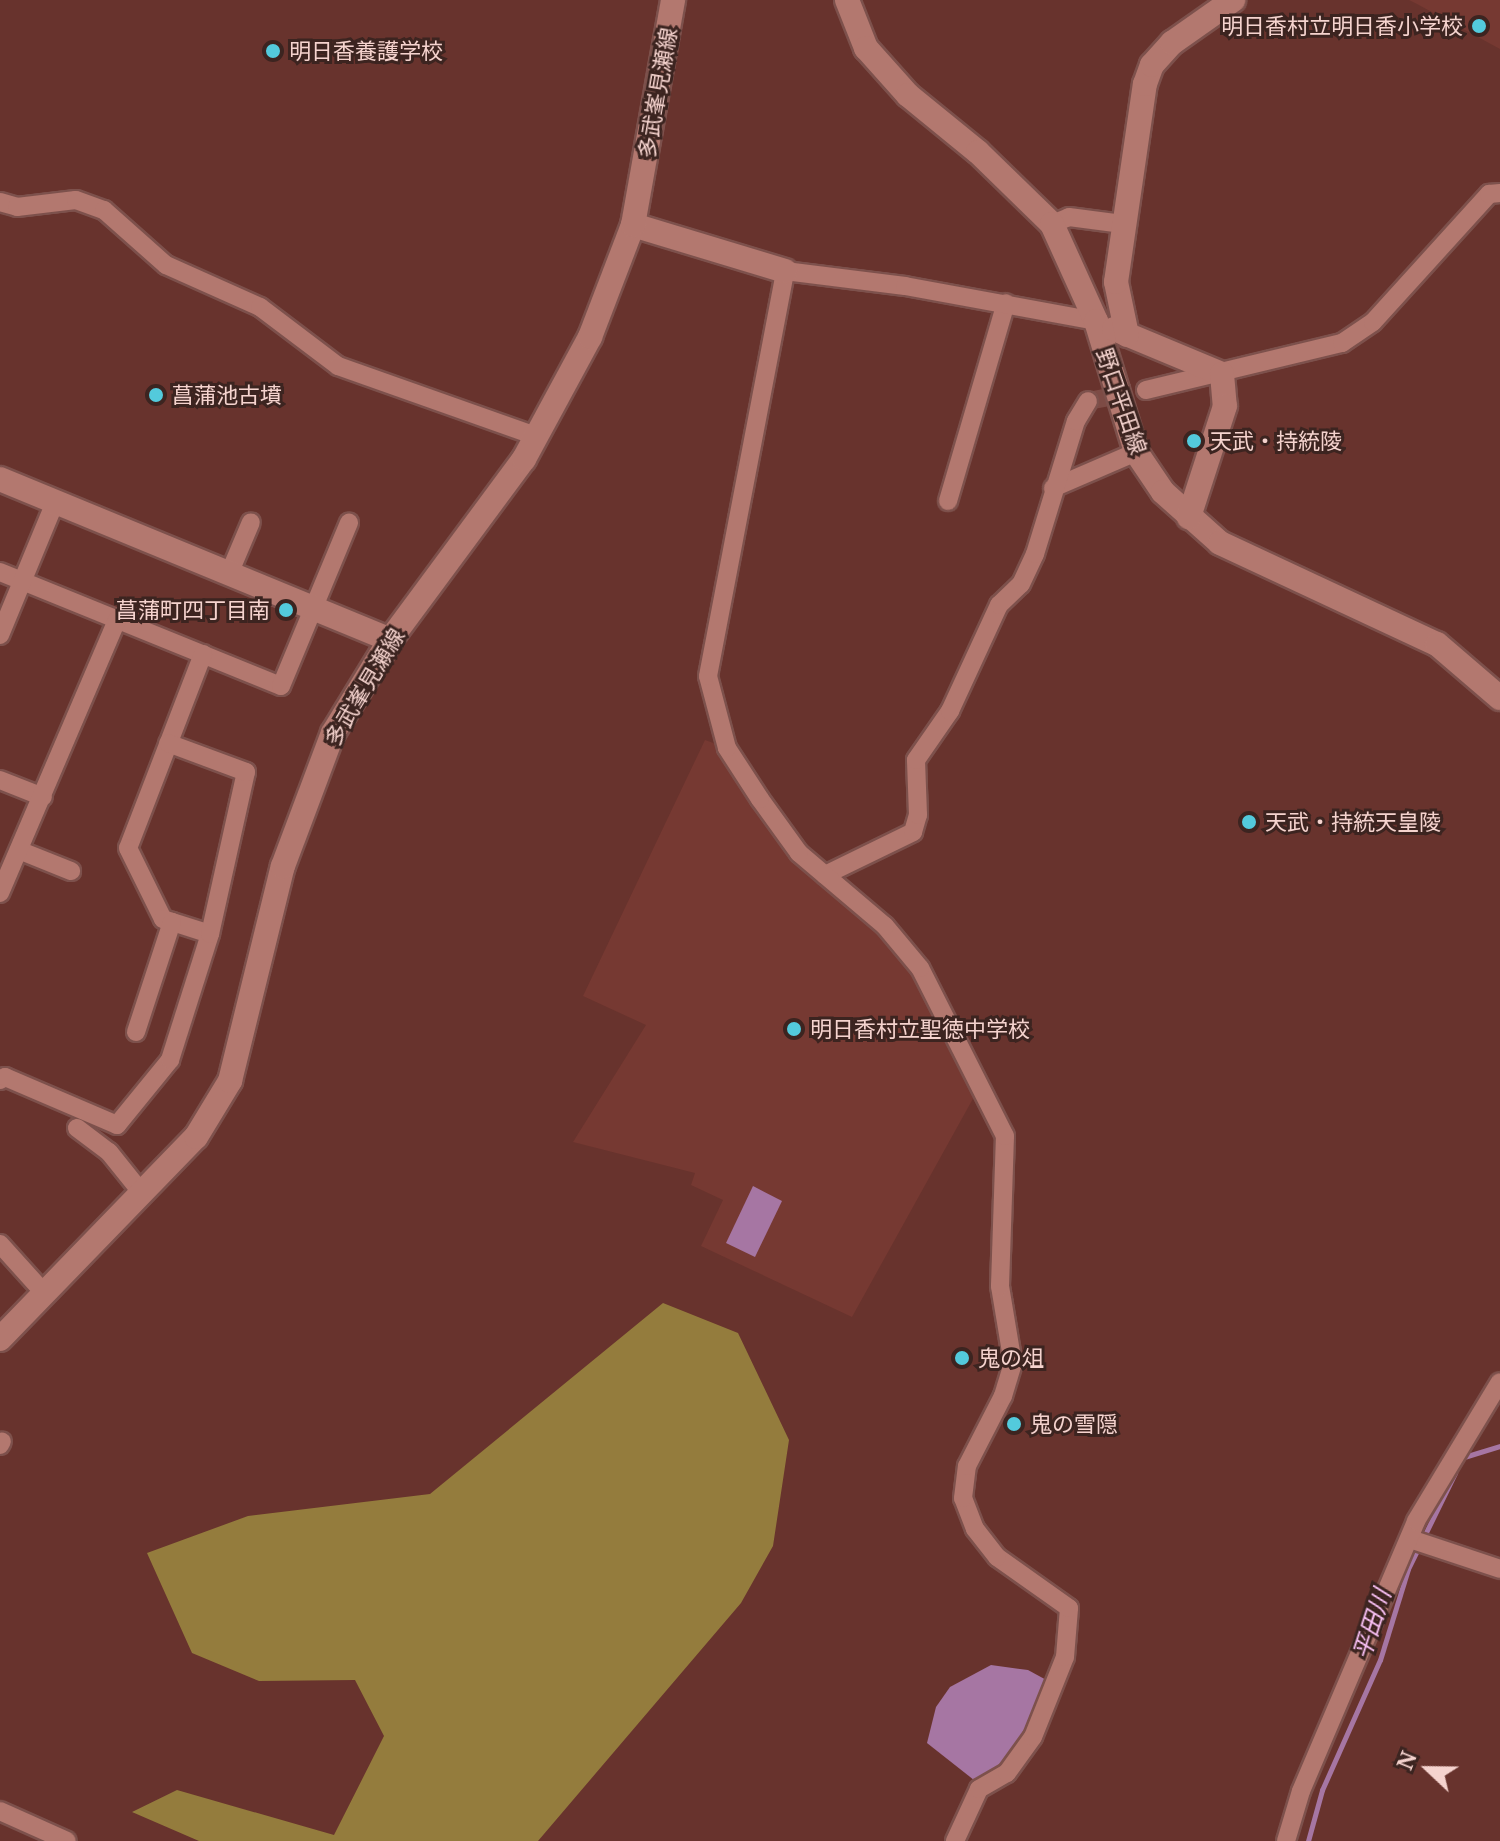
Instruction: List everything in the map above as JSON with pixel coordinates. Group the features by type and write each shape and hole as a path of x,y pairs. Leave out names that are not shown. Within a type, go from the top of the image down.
{"main road":[{"name":"多武峯見瀬線","path":"0,1339 196,1137 230,1081 298,817 333,733 390,640 538,437 590,337 633,225 673,0"},
{"name":"野口平田線","path":"847,0 866,48 908,95 978,152 1052,224 1096,321 1136,452 1163,492 1220,543 1437,644 1500,698"},
{"path":"1127,335 1116,282 1139,111 1152,65 1172,43 1233,0"},
{"path":"633,225 785,271"},
{"path":"1096,321 1222,374 1225,406 1189,517"},
{"path":"0,479 390,640"}],"street":[{"path":"1146,390 1342,343 1373,322 1489,194 1500,193"},
{"path":"0,202 17,207 76,200 104,210 166,265 260,307 338,366 538,437"},
{"path":"1052,224 1069,217 1123,224"},
{"path":"955,1841 979,1789 1007,1773 1033,1737 1065,1657 1069,1608 997,1557 975,1529 963,1498 967,1466 1013,1364 1000,1286 1005,1136 920,968 885,926 799,853 727,748 708,676 785,271 1006,303 1096,321"},
{"path":"948,501 1006,303"},
{"path":"825,875 913,832 918,815 916,760 950,711 999,605 1021,584 1076,421 1088,401"},
{"path":"1053,488 1136,452"},
{"path":"0,635 55,502"},
{"path":"229,574 251,522"},
{"path":"0,572 281,686 349,523"},
{"path":"0,893 21,851 117,620"},
{"path":"203,654 128,848 163,919 210,934"},
{"path":"0,1080 5,1077 117,1125 170,1060 210,934 246,772 168,743"},
{"path":"0,780 43,797"},
{"path":"21,851 71,871"},
{"path":"136,1032 172,922"},
{"path":"77,1128 109,1152 142,1193"},
{"path":"0,1244 45,1294"},
{"path":"1286,1841 1301,1791 1417,1542 1445,1468 1500,1382"},
{"path":"1417,1542 1500,1569"},
{"path":"0,1811 67,1841"}],"shaded area":[{"name":"明日香村立明日香小学校","path":"1409,0 1500,0 1500,49 1417,4"},
{"name":"明日香村立聖徳中学校","path":"705,740 719,745 743,784 886,935 918,983 975,1095 852,1317 701,1246 723,1200 691,1185 695,1173 573,1142 646,1025 583,996"},
{"path":"753,1186 782,1201 755,1257 726,1243"},
{"path":"663,1303 738,1333 789,1440 773,1546 741,1603 538,1841 199,1841 132,1812 177,1790 334,1835 384,1736 355,1680 259,1681 192,1653 147,1553 248,1516 430,1494"},
{"path":"991,1665 1028,1670 1050,1682 1019,1752 979,1784 927,1743 936,1707 950,1687"}],"waterway":[{"name":"平田川","path":"1464,1457 1500,1446"},
{"name":"平田川","path":"1308,1841 1322,1790 1380,1660 1408,1569 1455,1473"}],"tunnel":[{"path":"1088,401 1146,390"}],"place":[{"name":"明日香村立明日香小学校","path":"1479,26"},
{"name":"明日香養護学校","path":"273,51"},
{"name":"菖蒲池古墳","path":"156,395"},
{"name":"天武・持統陵","path":"1194,441"},
{"name":"菖蒲町四丁目南","path":"286,610"},
{"name":"天武・持統天皇陵","path":"1249,822"},
{"name":"明日香村立聖徳中学校","path":"794,1029"},
{"name":"鬼の俎","path":"962,1358"},
{"name":"鬼の雪隠","path":"1014,1424"}]}
